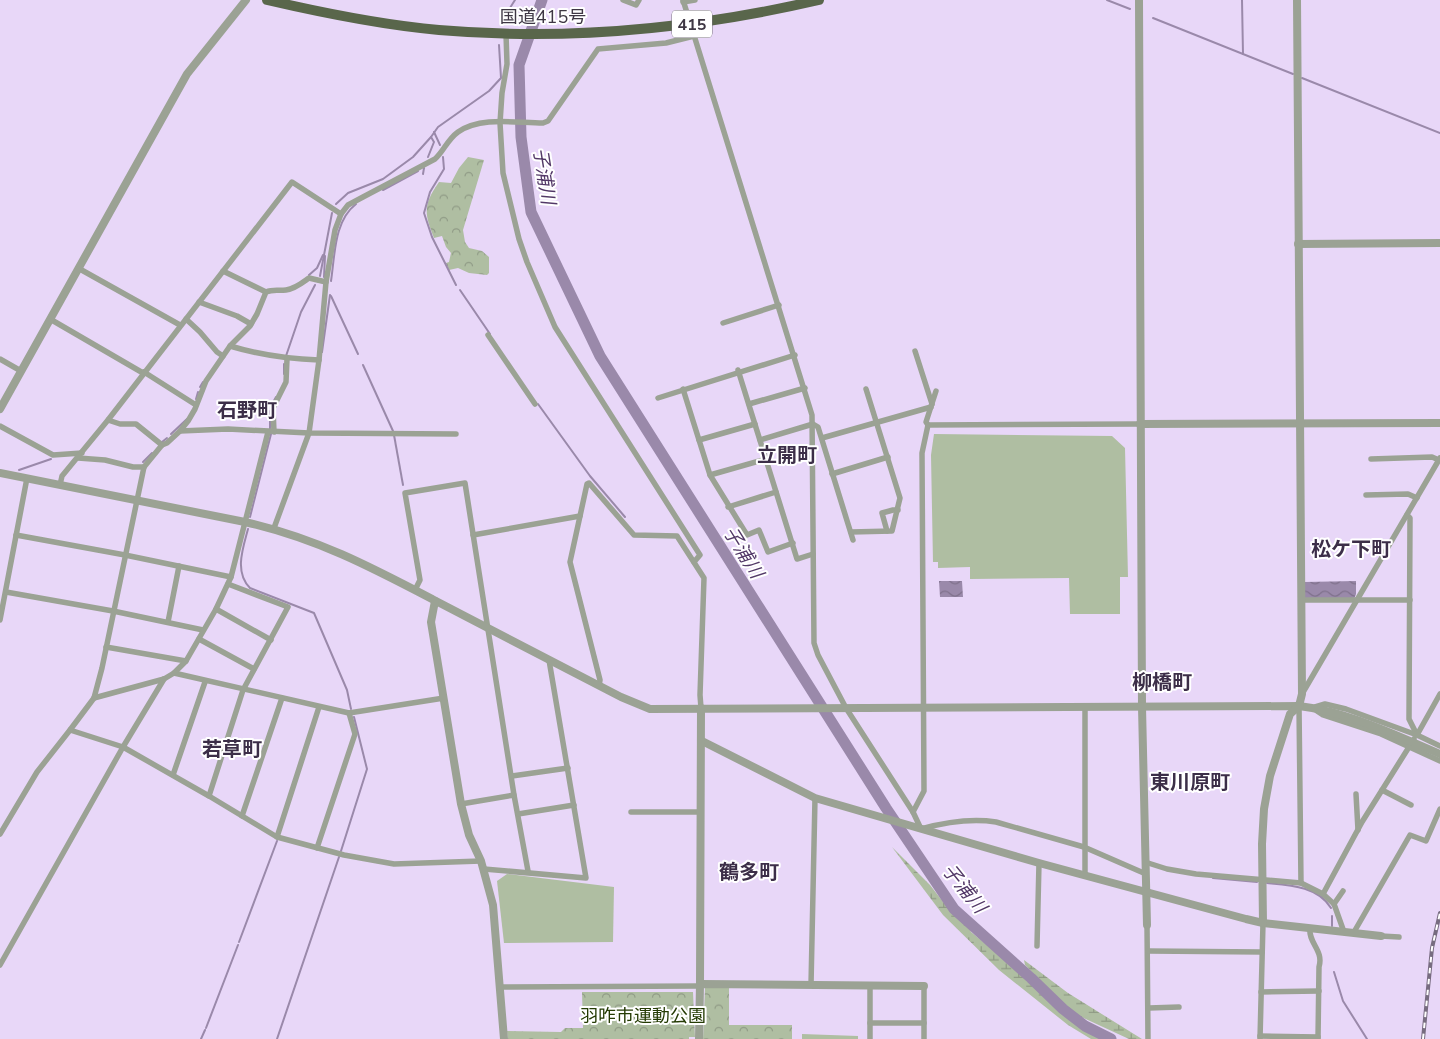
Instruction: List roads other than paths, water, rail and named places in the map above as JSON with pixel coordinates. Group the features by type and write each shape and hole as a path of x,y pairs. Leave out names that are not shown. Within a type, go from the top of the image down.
{"highway":[{"name":"国道415号","path":"267,0 373,21 438,30 509,34 629,31 741,16 819,0"}],"street":[{"path":"0,409 187,74 246,0"},
{"path":"624,0 636,5 639,0"},
{"path":"695,0 683,1 811,409 813,424 814,642 818,655 843,708 913,812 921,829"},
{"path":"1139,0 1142,707 1148,951 1148,1037"},
{"path":"1297,0 1302,694 1299,706 1301,883"},
{"path":"509,34 507,64 502,93 503,172 519,240 554,326 700,555 694,562"},
{"path":"274,528 308,433 319,360 326,282 335,230 348,205 435,159 444,145 458,132 476,123 543,123 548,121 598,49 666,43 694,36"},
{"path":"60,485 62,476 80,456 292,182 342,214"},
{"path":"1298,244 1440,243"},
{"path":"78,268 180,325"},
{"path":"223,271 266,292"},
{"path":"0,834 37,772 94,698 144,467 162,445 180,431 196,405 206,381 230,346 251,324 266,292 272,289 287,290 309,278 326,282"},
{"path":"199,302 237,316 251,324"},
{"path":"723,323 779,305"},
{"path":"50,318 144,372 196,405"},
{"path":"186,318 217,352 223,356"},
{"path":"488,335 535,404"},
{"path":"230,346 254,353 319,360"},
{"path":"915,351 932,406"},
{"path":"658,398 794,355"},
{"path":"94,698 164,679 174,673 186,661 199,639 216,609 231,576 271,432 273,408 286,382 287,358"},
{"path":"0,359 21,371"},
{"path":"739,371 797,559 813,554"},
{"path":"749,404 805,388"},
{"path":"850,532 892,531 900,498 866,389"},
{"path":"684,390 710,475 747,535 759,530 768,552 792,543"},
{"path":"913,812 924,791 922,708 922,453 928,424 926,422 936,391"},
{"path":"822,438 932,406"},
{"path":"108,420 120,424 136,424 162,445"},
{"path":"928,424 1440,423"},
{"path":"699,440 755,424"},
{"path":"760,440 813,424 818,427 853,540"},
{"path":"0,426 53,455 80,456 133,467 144,467"},
{"path":"180,431 228,430 308,433 456,434"},
{"path":"832,474 888,457"},
{"path":"710,475 766,459"},
{"path":"1302,694 1440,459 1371,459"},
{"path":"0,473 274,528 315,542 368,566 630,702 650,709 1299,706 1343,716 1376,727 1440,754"},
{"path":"0,620 27,478"},
{"path":"414,590 420,580 405,492 465,483 514,795 528,871"},
{"path":"599,686 600,680 570,562 587,484 589,483 634,535 677,536 704,578 700,695 702,741 699,1039"},
{"path":"728,507 776,492"},
{"path":"1366,494 1408,494 1417,498"},
{"path":"887,531 882,513 898,510"},
{"path":"1407,515 1410,518 1409,718 1417,735"},
{"path":"473,535 580,516"},
{"path":"16,535 125,554 231,576"},
{"path":"168,622 179,566"},
{"path":"209,796 243,690 288,607 228,584"},
{"path":"6,592 113,611 203,630"},
{"path":"1301,600 1410,600"},
{"path":"435,601 432,622 461,804 469,835 483,865 492,905 504,1039"},
{"path":"216,609 271,640"},
{"path":"199,639 254,669"},
{"path":"106,646 186,661"},
{"path":"70,730 123,747 209,796 277,838 344,855 394,864 483,865 586,878 549,660"},
{"path":"174,673 205,682 349,713 444,698"},
{"path":"0,965 123,747 164,679"},
{"path":"173,775 205,682"},
{"path":"1322,894 1382,790 1437,704 1440,694"},
{"path":"242,816 282,698"},
{"path":"1313,708 1325,704 1346,709 1417,735 1440,746"},
{"path":"1299,706 1290,714 1270,776 1262,826 1263,923 1260,1038 1318,1038 1321,958 1310,934 1310,928"},
{"path":"277,838 319,707"},
{"path":"1085,708 1085,876"},
{"path":"1313,708 1323,714 1354,724 1440,761"},
{"path":"317,848 355,734 349,713"},
{"path":"702,741 815,798 1085,876 1263,923 1399,937"},
{"path":"512,776 568,768"},
{"path":"1382,790 1411,805"},
{"path":"1356,794 1358,830"},
{"path":"461,804 514,795"},
{"path":"811,985 815,798"},
{"path":"518,814 574,805"},
{"path":"1354,932 1410,835 1426,841 1440,810"},
{"path":"631,812 700,812"},
{"path":"921,829 954,821 983,820 996,822 1084,848 1146,874"},
{"path":"1145,862 1167,869 1196,874 1301,883 1322,894 1334,904 1344,932"},
{"path":"1036,946 1039,863"},
{"path":"1334,904 1342,891"},
{"path":"1148,951 1262,952"},
{"path":"500,987 700,985 924,986 924,1039"},
{"path":"870,985 870,1039"},
{"path":"1261,992 1319,992"},
{"path":"1149,1008 1179,1008"},
{"path":"870,1023 924,1023"}],"water":[{"path":"939,581 962,581 963,597 940,597"},
{"path":"1356,581 1354,599 1304,598 1304,582"}],"waterway":[{"path":"508,11 515,0"},
{"name":"子浦川","path":"542,0 519,65 521,137 531,212 600,356 886,808 954,909 1063,1009 1085,1026 1111,1039"},
{"path":"1107,0 1130,9"},
{"path":"1242,0 1243,54"},
{"path":"1153,18 1293,74"},
{"path":"336,204 348,193 383,179 413,157 438,127 489,91 501,78 499,45"},
{"path":"1302,78 1440,133"},
{"path":"434,132 440,145"},
{"path":"428,157 434,142 431,137"},
{"path":"443,157 444,169 430,192 424,213 432,237 456,285"},
{"path":"423,174 424,168"},
{"path":"383,190 418,171"},
{"path":"331,281 339,229 349,211 356,204"},
{"path":"320,276 332,213"},
{"path":"309,275 317,268 323,255"},
{"path":"324,277 325,256"},
{"path":"286,356 301,312 315,285"},
{"path":"460,290 490,334"},
{"path":"322,352 330,295"},
{"path":"331,296 358,354"},
{"path":"284,364 284,374"},
{"path":"363,365 393,431"},
{"path":"200,387 203,382"},
{"path":"196,399 198,392"},
{"path":"271,406 276,397"},
{"path":"538,404 590,476 625,517"},
{"path":"270,411 270,429"},
{"path":"171,434 187,419"},
{"path":"250,517 271,434"},
{"path":"394,435 403,485"},
{"path":"162,442 167,438"},
{"path":"143,462 152,453"},
{"path":"19,470 51,459"},
{"path":"248,529 241,560 242,575 245,582 250,588 314,613 347,690 351,709"},
{"path":"341,851 367,769 354,717"},
{"path":"239,942 277,841"},
{"path":"277,1039 339,857"},
{"path":"1213,878 1257,882"},
{"path":"1267,883 1293,886 1311,891 1319,895 1331,908"},
{"path":"1332,916 1332,926"},
{"path":"206,1028 238,945"},
{"path":"1334,972 1343,1001 1367,1039"},
{"path":"201,1039 205,1030"}],"railway":[{"path":"1423,1039 1432,948 1440,913"}],"district":[{"name":"石野町","path":"247,410"},
{"name":"立開町","path":"787,455"},
{"name":"松ケ下町","path":"1351,549"},
{"name":"柳橋町","path":"1162,682"},
{"name":"若草町","path":"232,749"},
{"name":"東川原町","path":"1190,782"},
{"name":"鶴多町","path":"749,872"}],"park label":[{"name":"羽咋市運動公園","path":"643,1016"}]}
